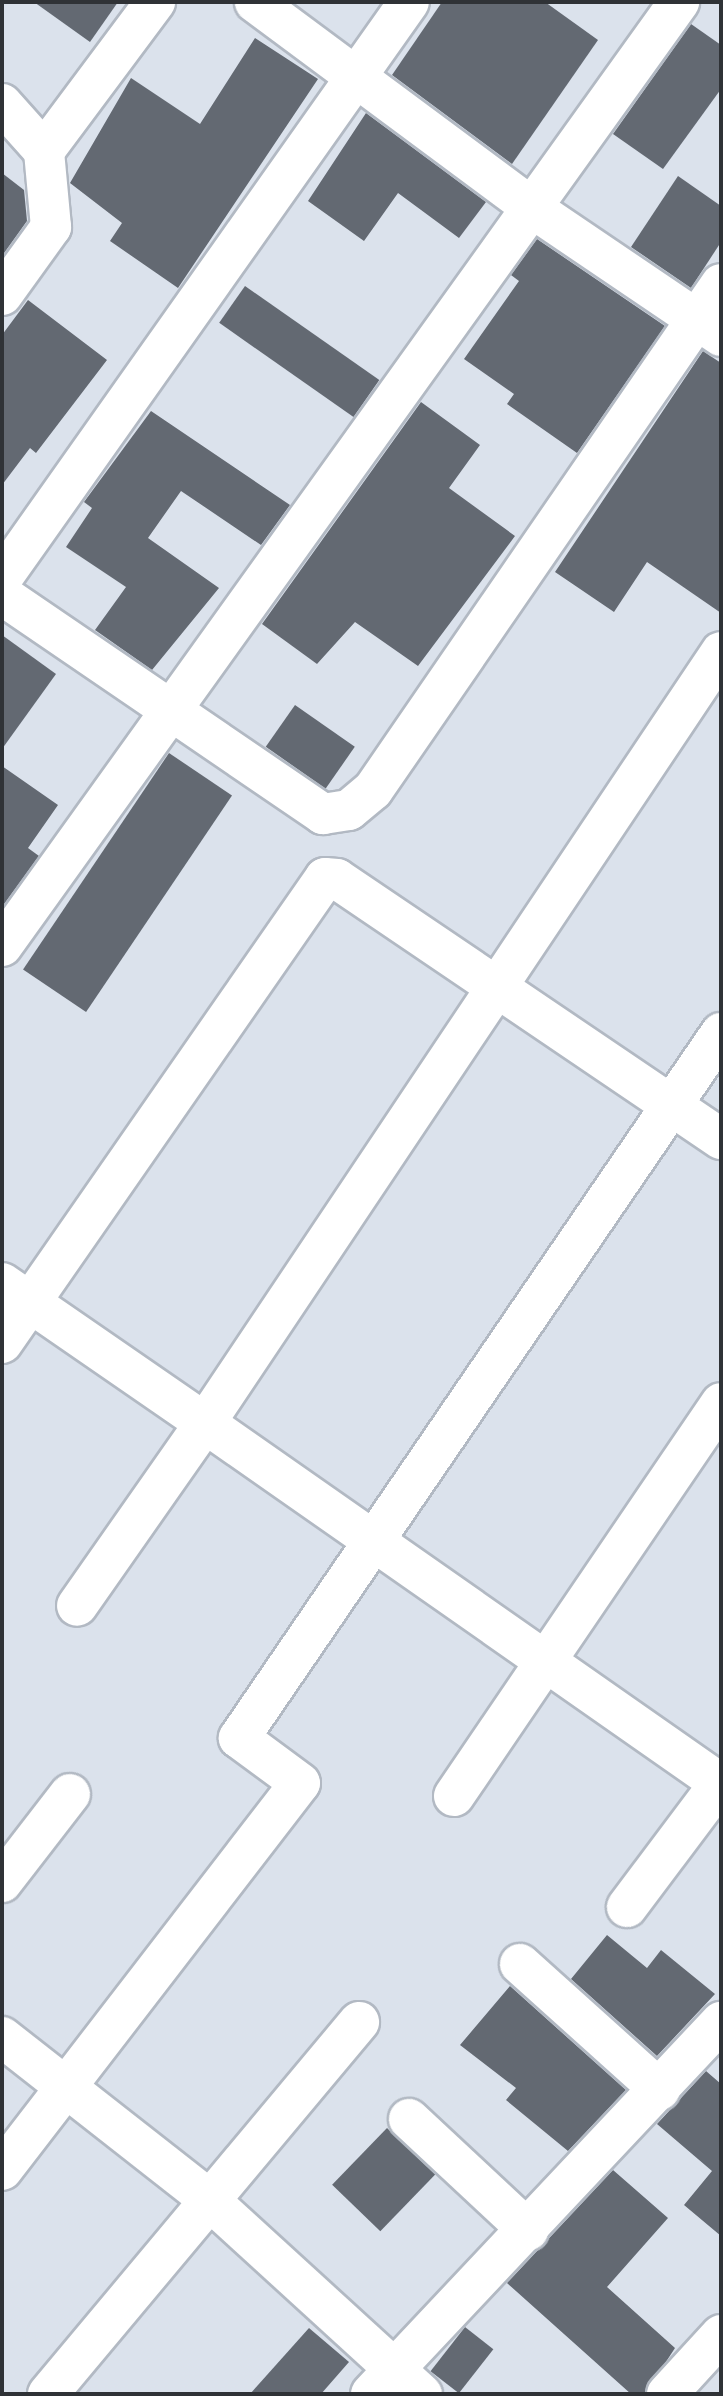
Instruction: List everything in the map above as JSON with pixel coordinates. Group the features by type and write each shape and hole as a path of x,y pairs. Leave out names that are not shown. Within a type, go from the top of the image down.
{"street":[{"path":"44,151 155,2"},
{"path":"255,2 532,208 709,328"},
{"path":"2,578 409,2"},
{"path":"2,946 679,2"},
{"path":"2,104 44,151 51,227 2,295"},
{"path":"2,595 323,814 349,810 373,790 709,328 721,284"},
{"path":"77,1606 205,1423 721,652"},
{"path":"2,1343 16,1292 320,881 337,879 721,1139"},
{"path":"2,2170 300,1783 239,1738 721,1033"},
{"path":"16,1292 377,1540 721,1784 627,1907"},
{"path":"454,1796 721,1403"},
{"path":"2,1882 70,1794"},
{"path":"520,1964 660,2090"},
{"path":"48,2394 207,2198 359,2022"},
{"path":"2,2037 67,2083 207,2198 397,2386 528,2230 721,2022"},
{"path":"409,2119 528,2230"},
{"path":"667,2394 721,2335"}],"building":[{"path":"34,2 118,2 90,42"},
{"path":"442,2 545,2 598,40 512,164 392,75"},
{"path":"691,24 721,45 721,89 663,169 613,134"},
{"path":"255,38 318,79 178,288 110,241 122,223 70,183 131,78 200,124"},
{"path":"366,113 486,202 459,238 398,193 364,241 308,201"},
{"path":"2,173 24,190 27,221 2,256"},
{"path":"678,176 721,206 721,242 691,288 631,247"},
{"path":"537,239 665,326 577,453 507,404 514,394 464,359 519,281 511,275"},
{"path":"245,286 379,380 354,417 219,323"},
{"path":"28,300 107,360 36,453 30,448 2,485 2,335"},
{"path":"703,351 721,363 721,613 647,562 614,612 555,572"},
{"path":"421,402 480,445 449,488 515,536 418,666 355,622 317,664 262,624"},
{"path":"151,411 290,505 261,545 181,491 148,538 219,588 152,670 95,630 126,587 66,547 92,508 84,502"},
{"path":"2,635 56,674 2,749"},
{"path":"295,705 355,747 326,789 266,747"},
{"path":"169,753 232,795 86,1012 23,969"},
{"path":"2,766 58,805 28,848 39,856 2,907"},
{"path":"607,1935 647,1968 661,1950 715,1994 657,2056 571,1979"},
{"path":"510,1986 626,2090 568,2151 506,2100 516,2088 460,2045"},
{"path":"706,2071 721,2084 721,2236 684,2205 712,2171 657,2124"},
{"path":"387,2128 435,2175 380,2231 332,2185"},
{"path":"613,2170 668,2218 607,2287 675,2348 645,2394 631,2394 507,2283"},
{"path":"465,2327 493,2349 459,2393 431,2371"},
{"path":"309,2328 349,2362 321,2394 250,2394"}]}
